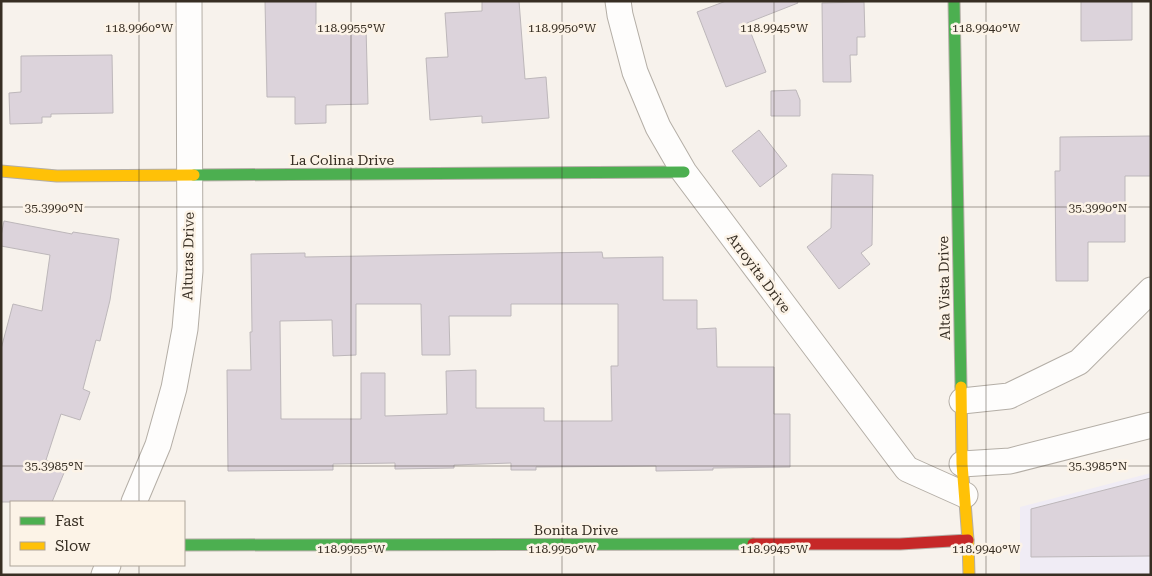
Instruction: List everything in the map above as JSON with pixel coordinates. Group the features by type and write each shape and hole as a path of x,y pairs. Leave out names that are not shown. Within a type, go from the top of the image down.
{"street":[{"name":"Alturas Drive","path":"134,501 158,445 174,388 185,330 190,270 189,1"},
{"name":"Arroyita Drive","path":"618,1 635,72 658,127 684,172 906,469 965,496"},
{"name":"Alta Vista Drive","path":"954,1 962,464 969,575"},
{"name":"La Colina Drive","path":"1,171 57,176 684,172"},
{"path":"962,401 1008,396 1079,362 1151,290"},
{"path":"962,464 1010,461 1151,425"},
{"name":"Bonita Drive","path":"185,545 900,544 968,540"}],"shaded area":[{"path":"1151,473 1151,575 1020,575 1020,507"}],"building":[{"path":"265,1 316,1 316,28 366,27 368,104 326,105 326,123 295,124 295,97 267,97"},
{"path":"482,1 519,1 525,79 546,77 549,118 482,123 482,116 430,120 426,58 448,57 445,13 482,11"},
{"path":"726,1 797,1 798,3 747,23 766,72 726,87 697,12"},
{"path":"1081,1 1132,1 1132,40 1081,41"},
{"path":"864,2 865,37 857,37 857,55 850,55 851,82 823,82 822,3"},
{"path":"112,55 113,113 51,114 51,117 42,117 42,123 10,124 9,93 21,92 21,56"},
{"path":"796,90 800,100 800,116 771,116 771,91"},
{"path":"759,130 787,166 760,187 732,151"},
{"path":"1151,136 1151,176 1125,176 1125,242 1088,242 1088,281 1056,281 1055,171 1060,171 1060,137"},
{"path":"832,174 873,175 872,245 861,253 870,264 839,289 807,247 831,228"},
{"path":"4,221 72,234 73,232 119,239 110,300 100,341 96,340 83,389 90,392 80,420 61,414 46,460 66,468 52,501 1,502 1,349 13,304 42,311 50,255 1,246"},
{"path":"602,252 603,258 663,257 663,300 697,300 697,329 716,328 717,367 774,367 774,414 790,414 790,467 656,471 656,466 536,467 536,470 511,470 511,463 454,465 454,468 395,469 395,463 333,464 333,470 228,471 227,370 251,370 251,254 305,253 305,257","holes":["356,304 421,304 422,355 450,355 449,316 511,316 511,304 618,304 618,366 611,366 612,421 544,421 544,408 476,408 476,370 446,371 447,414 385,416 385,373 361,373 361,419 281,419 280,321 332,320 333,356 356,355"]},
{"path":"1151,478 1151,556 1031,557 1031,509"}],"traffic: fast":[{"path":"954,1 961,387"},
{"path":"194,175 684,172"},
{"path":"185,545 753,544"}],"traffic: slow":[{"path":"1,171 57,176 194,175"},
{"path":"961,387 962,464 969,575"}],"traffic: jam":[{"path":"753,544 900,544 968,540"}]}
